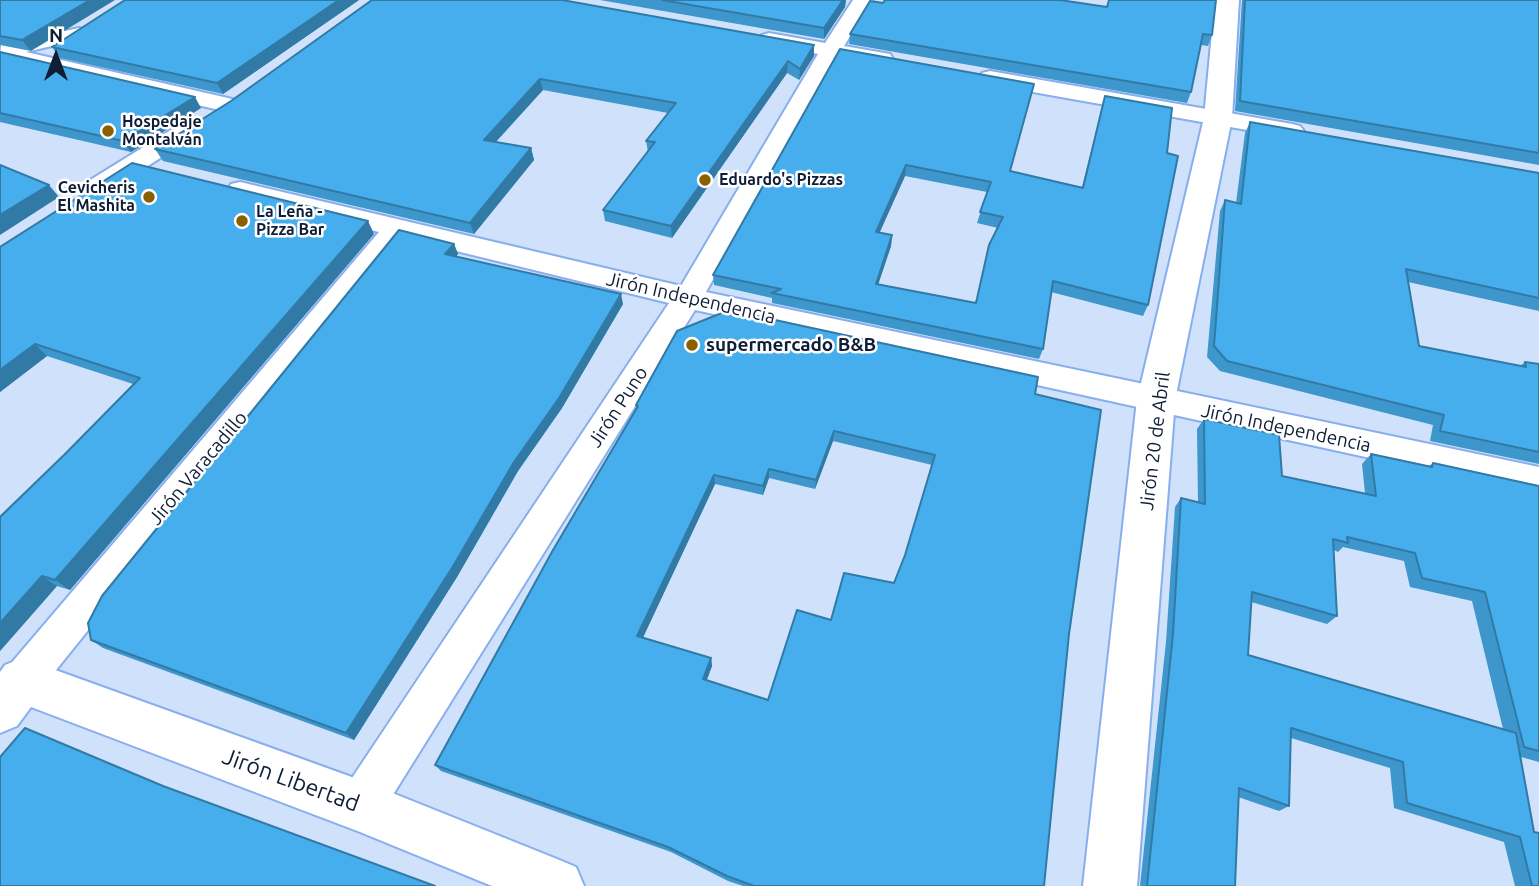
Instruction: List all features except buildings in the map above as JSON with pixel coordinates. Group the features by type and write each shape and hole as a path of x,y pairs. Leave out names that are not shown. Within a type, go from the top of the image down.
{"street":[{"name":"Jirón Puno","path":"360,806 688,298 831,50 863,0"},
{"name":"Jirón 20 de Abril","path":"1110,886 1156,400 1218,118 1227,0"},
{"path":"36,60 101,20"},
{"path":"0,53 79,34"},
{"path":"751,36 898,62"},
{"path":"0,53 228,105"},
{"path":"964,74 1311,135"},
{"path":"78,200 250,90"},
{"path":"134,164 173,174"},
{"name":"Jirón Independencia","path":"213,183 688,298 1539,481"},
{"name":"Jirón Varacadillo","path":"11,695 397,228"},
{"name":"Jirón Libertad","path":"11,695 360,806 557,886"}],"place":[{"name":"Hospedaje Montalván","path":"108,131"},
{"name":"Eduardo's Pizzas","path":"705,180"},
{"name":"Cevicheris El Mashita","path":"149,197"},
{"name":"La Leña - Pizza Bar","path":"242,221"},
{"name":"supermercado B&B","path":"692,345"}]}
